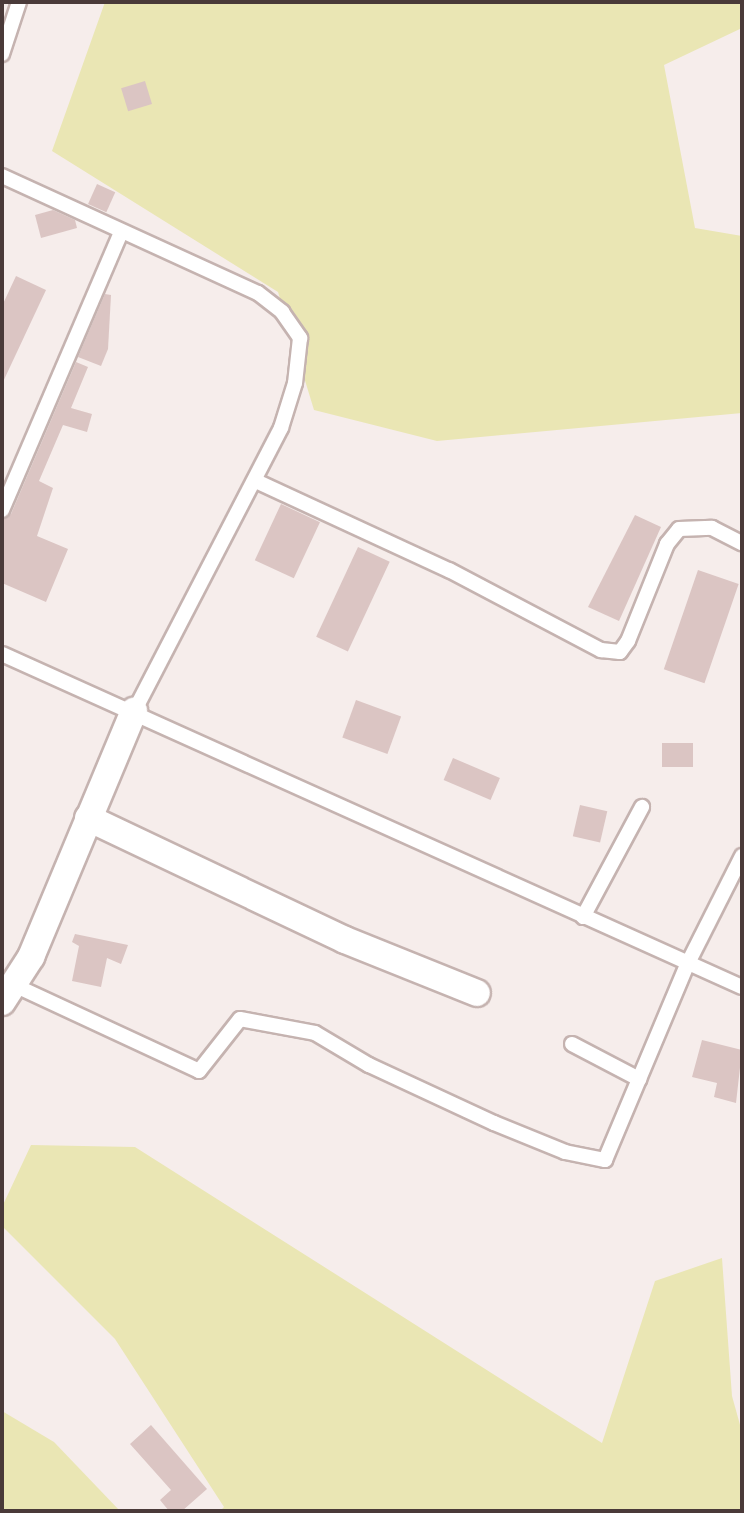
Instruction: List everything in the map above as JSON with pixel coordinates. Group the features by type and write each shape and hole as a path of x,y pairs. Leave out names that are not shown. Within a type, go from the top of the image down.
{"street":[{"path":"8,994 134,711"},
{"path":"88,818 345,940 477,993"}],"lane":[{"path":"2,54 19,2"},
{"path":"2,176 258,293 282,312 300,338 295,383 256,481 134,711"},
{"path":"2,510 121,232"},
{"path":"256,481 449,570 601,650 620,652 628,641 667,544 679,529 712,528 742,543"},
{"path":"2,654 742,987"},
{"path":"583,917 642,807"},
{"path":"8,994 199,1071 240,1019 315,1033 418,1089 565,1152 605,1160 688,963 742,856"},
{"path":"572,1044 639,1079"}],"shaded area":[{"path":"105,2 742,2 742,28 664,65 695,228 742,236 742,413 437,441 314,410 278,292 52,151"},
{"path":"31,1145 135,1147 602,1443 655,1281 722,1258 732,1396 742,1432 742,1511 220,1511 224,1507 115,1339 2,1226 2,1207"},
{"path":"2,1411 54,1442 120,1511 2,1511"}],"building":[{"path":"145,81 152,104 128,111 121,88"},
{"path":"97,184 115,192 106,212 88,204"},
{"path":"53,210 75,220 77,228 41,238 35,215"},
{"path":"16,276 46,290 2,384 2,306"},
{"path":"105,294 111,295 108,349 101,366 78,357"},
{"path":"76,362 88,367 71,408 92,414 87,432 63,425 39,481 53,488 37,536 68,549 46,602 2,583 2,520 11,514"},
{"path":"281,504 320,522 294,578 255,560"},
{"path":"635,515 661,527 619,621 588,607"},
{"path":"358,547 390,562 348,652 316,637"},
{"path":"698,570 739,584 704,683 664,669"},
{"path":"356,700 401,716 387,754 342,738"},
{"path":"662,743 693,743 693,767 662,767"},
{"path":"453,758 500,778 491,800 444,780"},
{"path":"580,805 607,811 600,842 573,836"},
{"path":"75,934 128,945 121,964 107,958 101,987 72,981 79,946 72,942"},
{"path":"702,1040 742,1050 736,1103 714,1097 717,1083 692,1077"},
{"path":"151,1425 207,1489 182,1511 169,1511 160,1500 171,1490 130,1444"}]}
